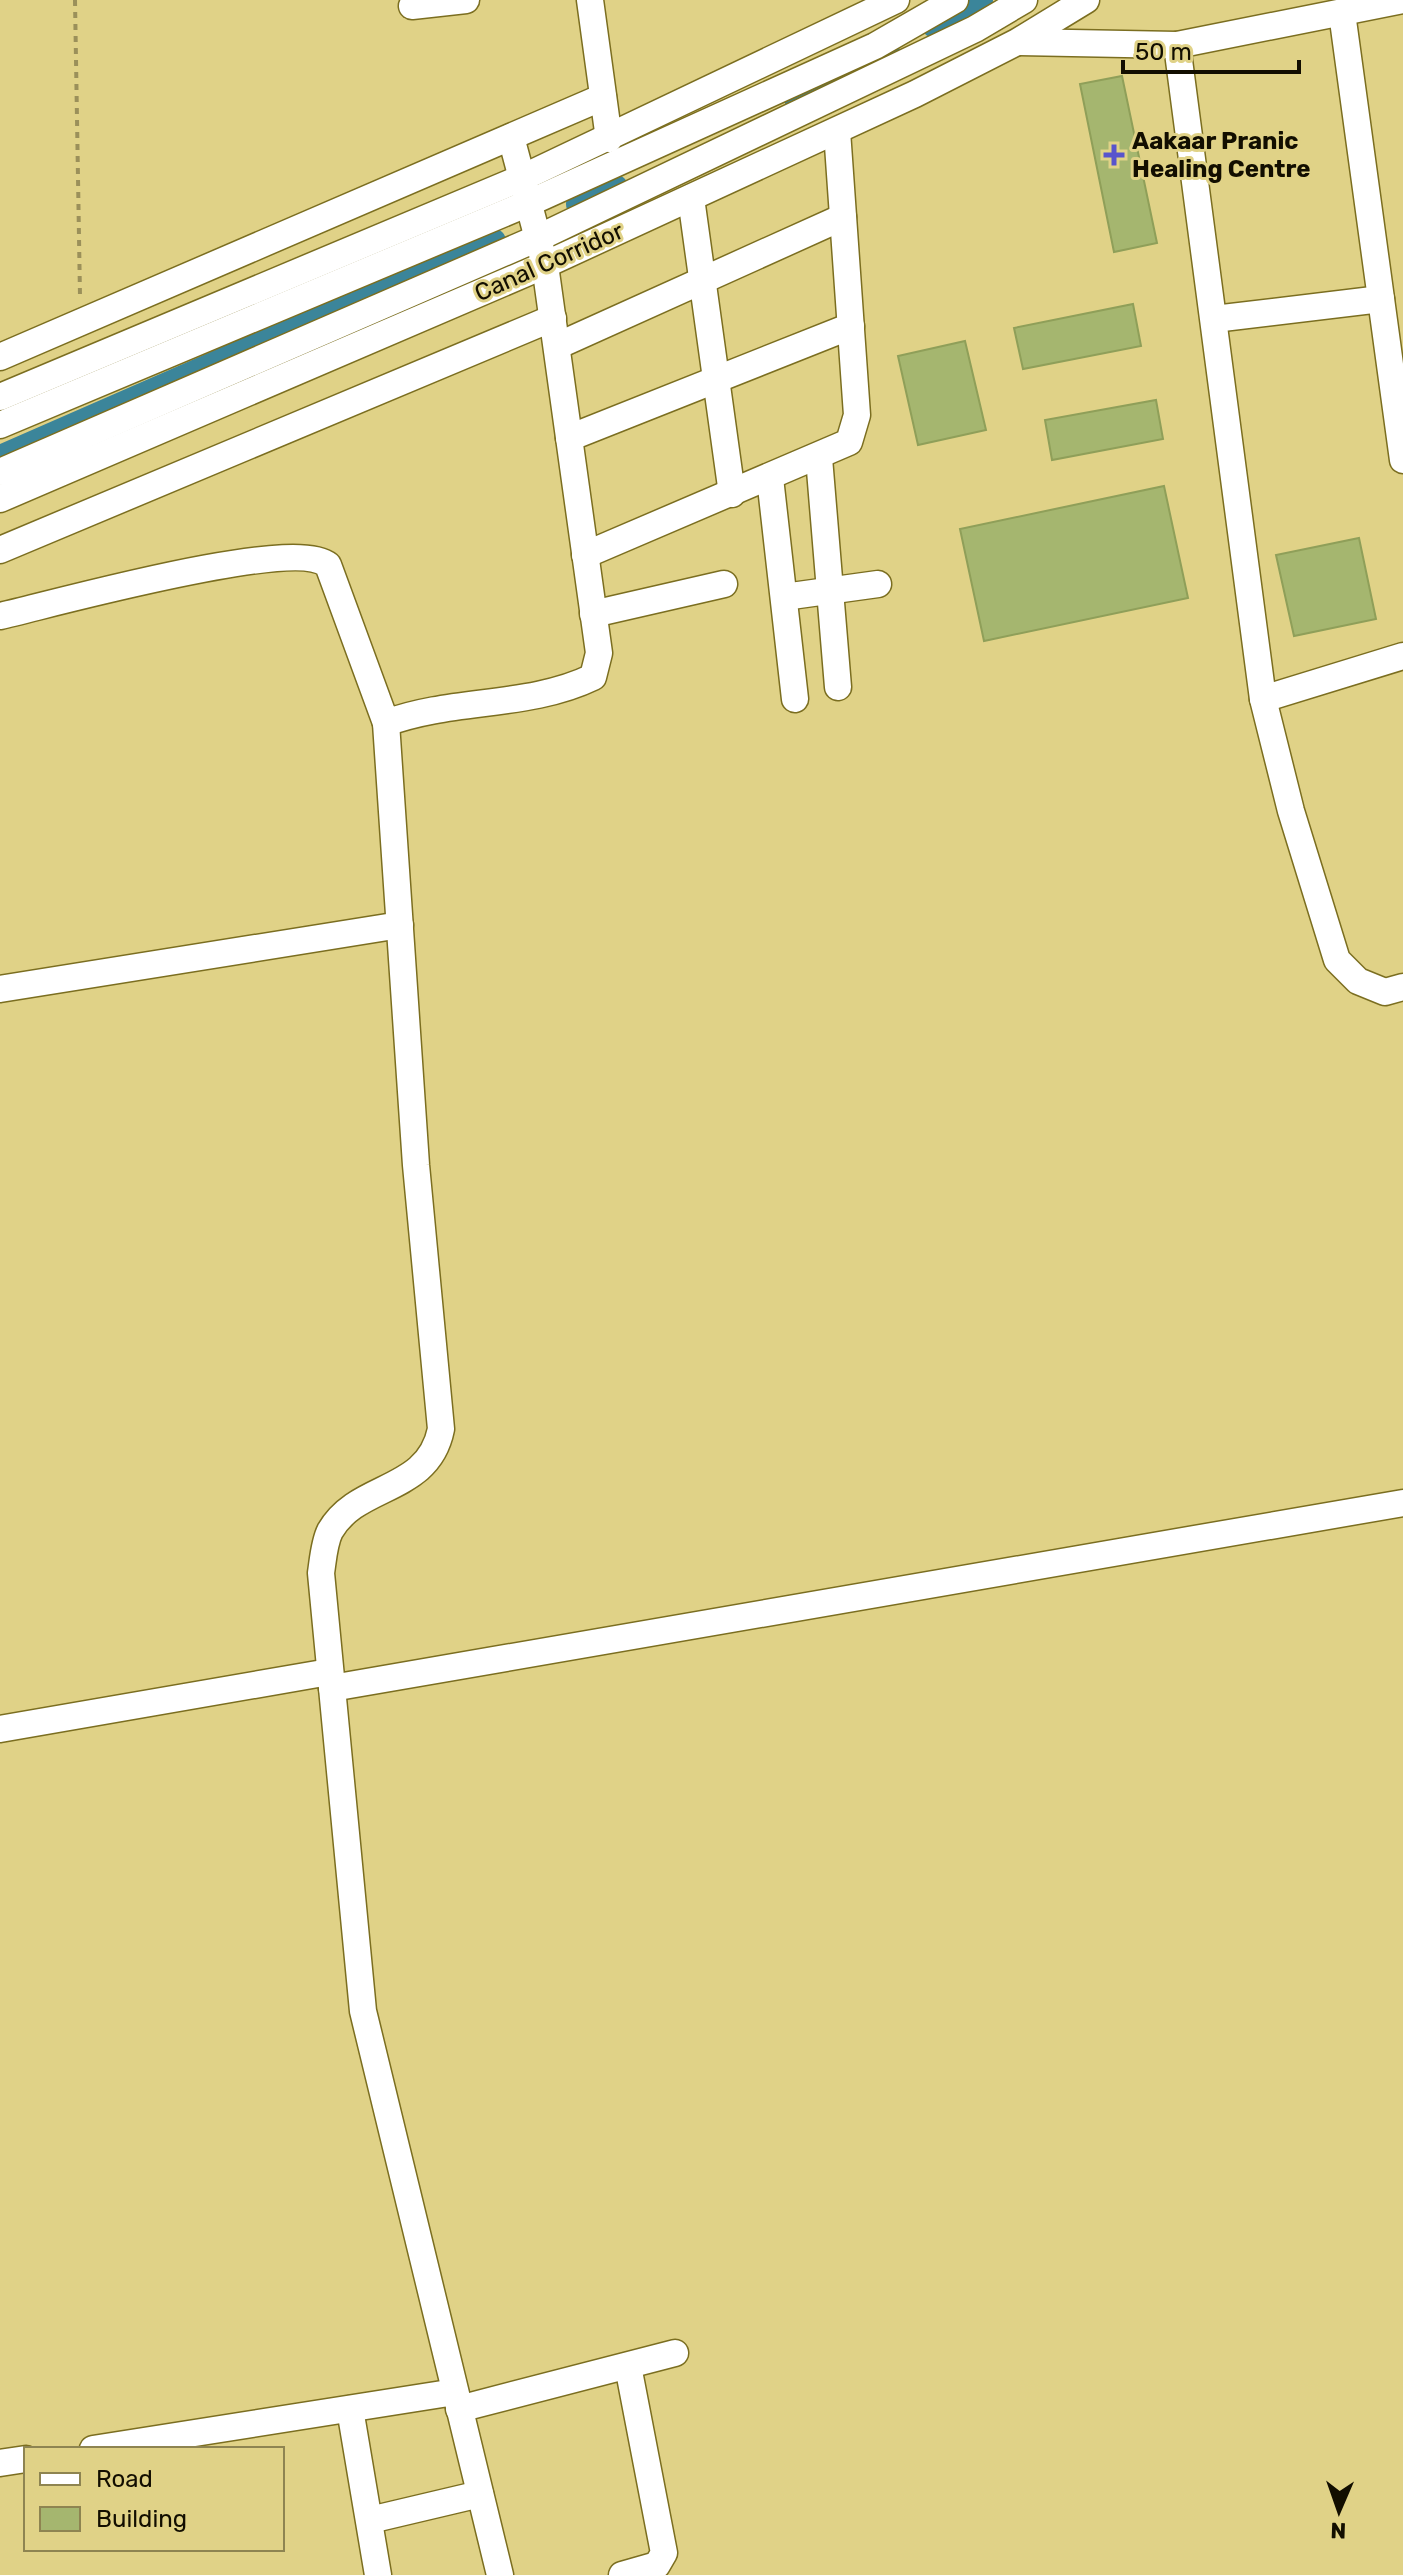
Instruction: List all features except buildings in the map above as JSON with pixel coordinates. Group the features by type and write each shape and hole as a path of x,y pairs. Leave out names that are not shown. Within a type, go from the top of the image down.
{"street":[{"path":"412,6 466,0"},
{"path":"590,0 609,139"},
{"path":"0,425 527,189 609,139 896,0"},
{"path":"0,397 527,189 875,46 955,0"},
{"path":"0,472 538,238 975,29 1024,0"},
{"name":"Canal Corridor","path":"0,499 545,265 837,131 1017,42 1086,0"},
{"path":"1017,42 1177,45 1403,0"},
{"path":"1342,13 1403,460"},
{"path":"1177,45 1263,699 1291,811 1337,960 1358,981 1385,992 1403,987"},
{"path":"0,357 603,97"},
{"path":"585,555 819,458 849,442 856,428 837,131"},
{"path":"386,723 441,707 564,691 593,677 599,653 545,265 511,137"},
{"path":"691,198 732,494"},
{"path":"557,346 843,217"},
{"path":"1214,319 1381,299"},
{"path":"0,550 553,318"},
{"path":"569,438 851,326"},
{"path":"819,458 838,687"},
{"path":"770,478 795,699"},
{"path":"0,616 245,561 290,556 317,557 328,565 386,723 416,1165 441,1429 431,1457 418,1471 351,1509 330,1531 321,1573 363,2011 500,2575"},
{"path":"593,614 724,584"},
{"path":"784,597 878,584"},
{"path":"1263,699 1403,656"},
{"path":"0,989 400,925"},
{"path":"0,1729 330,1680 1403,1503"},
{"path":"106,2447 350,2409 457,2400 628,2366 675,2353"},
{"path":"622,2575 667,2564 628,2366"},
{"path":"350,2409 378,2575"},
{"path":"0,2463 24,2459"},
{"path":"370,2520 480,2494"}],"path":[{"path":"75,0 80,323"}],"waterway":[{"path":"934,26 981,0"},
{"path":"797,102 888,52"},
{"path":"578,204 616,187"},
{"path":"0,457 494,241"}],"place":[{"name":"Aakaar Pranic Healing Centre","path":"1114,155"}]}
